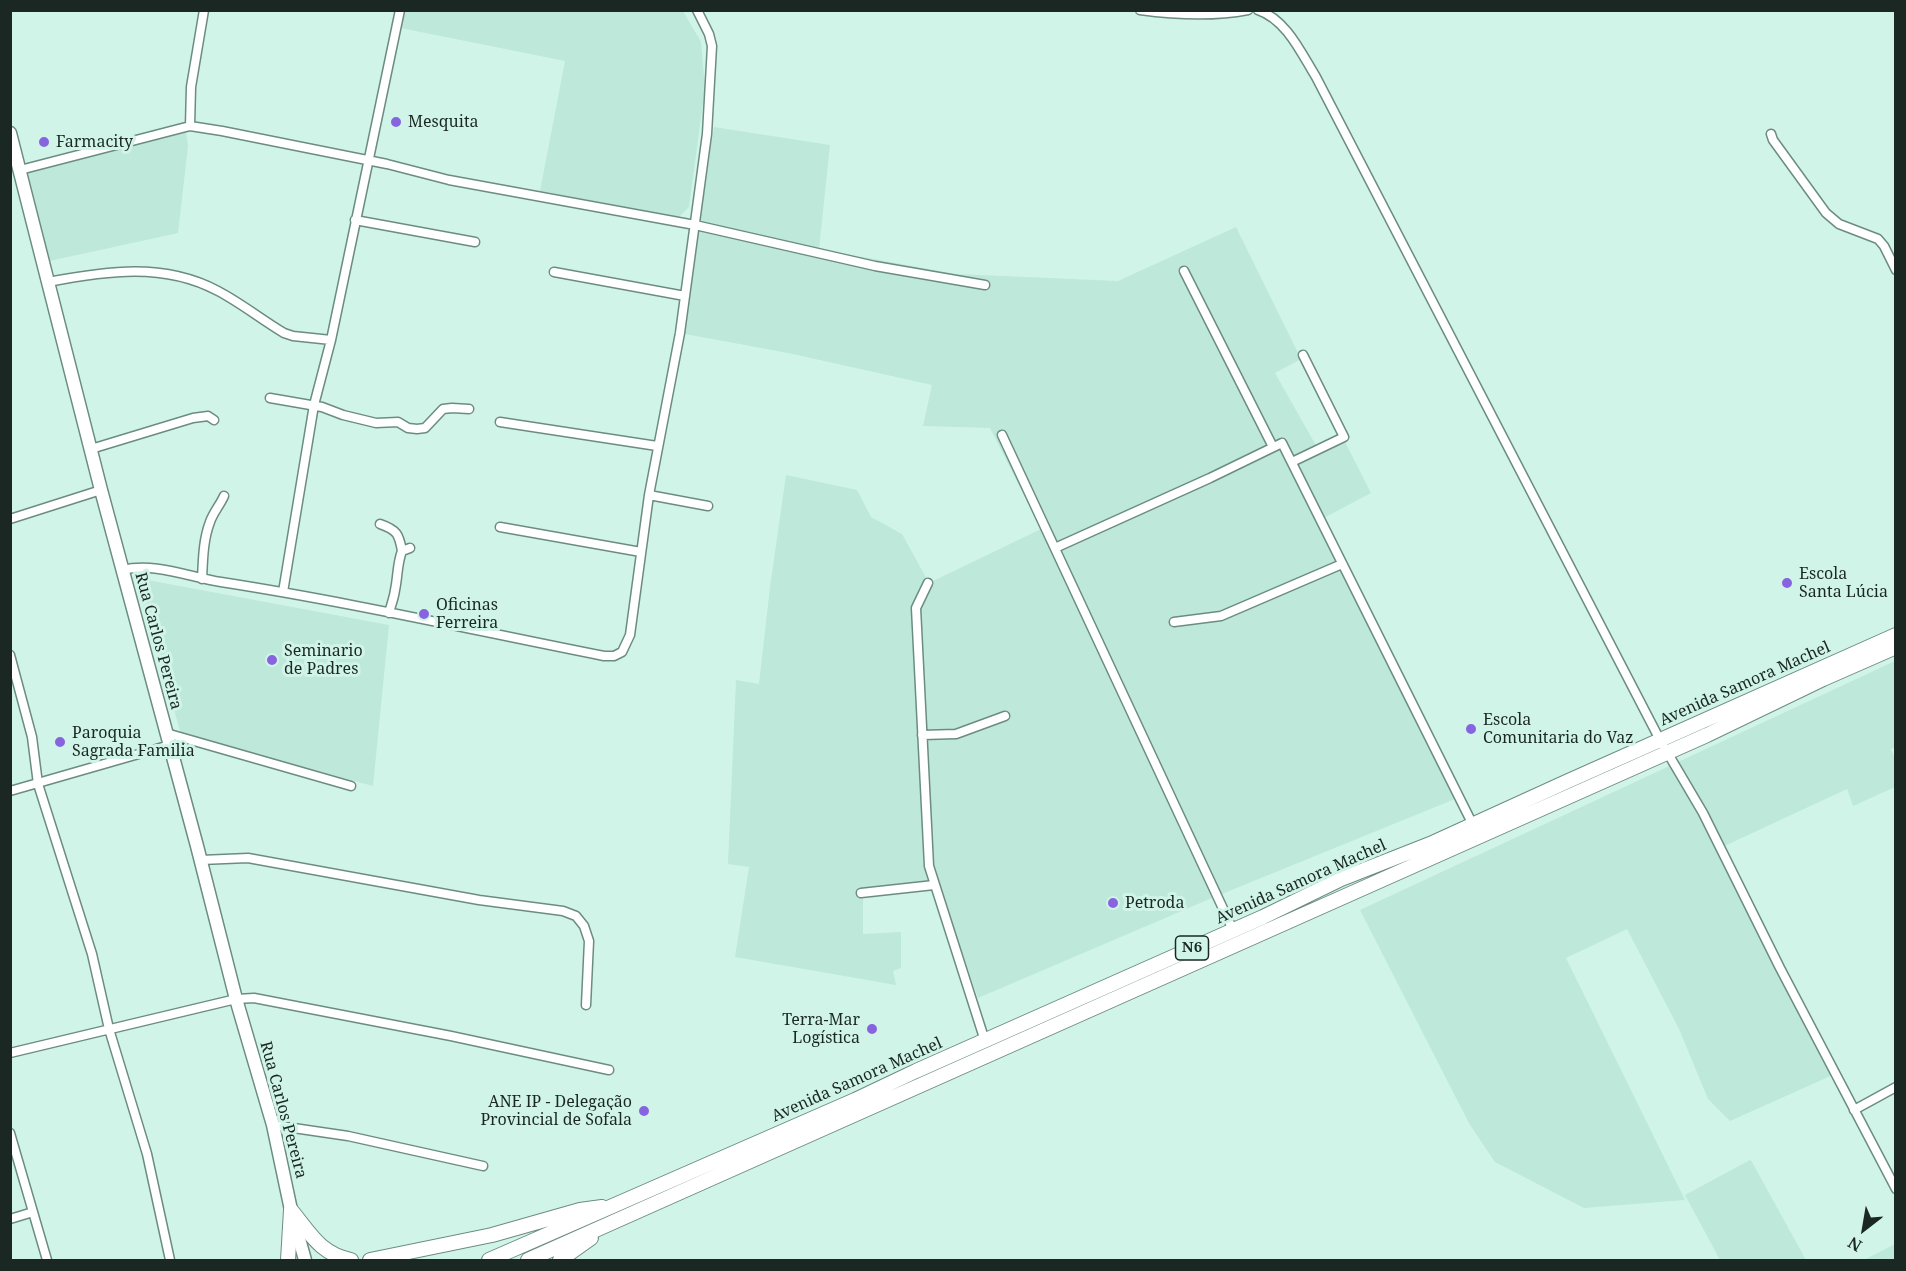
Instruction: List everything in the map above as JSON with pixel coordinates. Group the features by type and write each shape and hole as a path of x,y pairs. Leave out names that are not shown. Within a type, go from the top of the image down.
{"highway":[{"name":"Avenida Samora Machel","path":"528,1260 1663,746 1896,635"},
{"name":"Avenida Samora Machel","path":"489,1260 985,1041 1341,879 1663,746 1748,716 1823,679 1896,647"},
{"path":"370,1260 492,1235 580,1209 614,1205"},
{"path":"288,1260 291,1210"},
{"path":"291,1210 324,1250 339,1258 351,1260"},
{"path":"560,1260 607,1226"}],"main road":[{"name":"Rua Carlos Pereira","path":"10,133 101,490 201,860 236,999 273,1125 291,1210 305,1260"}],"street":[{"path":"190,126 191,87 204,10"},
{"path":"283,592 314,405 331,340 400,10"},
{"path":"123,570 148,567 604,656 614,656 622,652 630,635 657,446 680,333 707,134 712,48 709,34 697,10"},
{"path":"1140,10 1218,15 1248,10"},
{"path":"1258,10 1282,26 1316,77 1663,746 1703,813 1742,889 1755,920 1896,1189"},
{"path":"20,170 190,126 222,130 368,160 449,180 695,225 875,266 985,285"},
{"path":"1771,134 1826,213 1839,224 1878,239 1896,270"},
{"path":"355,220 475,242"},
{"path":"48,282 118,271 160,273 190,278 233,299 284,333 331,340"},
{"path":"1184,271 1273,447"},
{"path":"554,272 685,296"},
{"path":"1292,462 1344,437 1303,355"},
{"path":"270,398 314,405 376,423 398,422 408,428 417,429 425,428 443,409 469,409"},
{"path":"91,449 193,418 208,416 214,420"},
{"path":"500,422 657,446"},
{"path":"1002,435 1233,930"},
{"path":"1055,548 1210,478 1282,442 1473,825"},
{"path":"10,519 101,490"},
{"path":"649,495 708,506"},
{"path":"202,579 204,547 208,530 211,519 224,496"},
{"path":"380,524 392,528 397,533 406,550 397,570 396,589 389,613"},
{"path":"500,527 641,552"},
{"path":"1174,622 1221,616 1342,564"},
{"path":"928,583 916,608 929,866 985,1041"},
{"path":"10,655 32,737 38,784 92,954 109,1029 147,1154 170,1260"},
{"path":"922,735 956,734 1005,716"},
{"path":"10,791 38,784 168,739 351,786"},
{"path":"201,860 248,858 479,900 563,911 576,916 584,926 590,941 586,1005"},
{"path":"861,893 934,885"},
{"path":"10,1053 236,999 262,999 609,1070"},
{"path":"1854,1110 1896,1087"},
{"path":"273,1125 348,1136 483,1166"},
{"path":"10,1133 47,1260"},
{"path":"10,1219 33,1212"}],"shaded area":[{"path":"395,11 683,11 701,42 705,88 689,207 679,217 540,191 565,61 391,26"},
{"path":"714,127 830,145 819,249 956,274 1118,281 1236,227 1301,359 1275,373 1318,449 1344,440 1371,493 1318,521 1406,693 1455,799 1212,898 978,998 938,883 863,888 863,934 901,932 901,968 893,971 896,985 735,957 749,867 728,864 736,680 759,684 786,475 857,490 871,517 902,534 929,583 1041,529 990,428 923,426 932,385 788,353 685,334"},
{"path":"186,132 188,146 178,233 45,262 23,173"},
{"name":"Seminario de Padres","path":"142,579 389,625 373,786 181,734 138,587"},
{"path":"1895,661 1896,747 1891,749 1895,759 1895,787 1853,806 1847,789 1718,849 1835,1074 1730,1121 1708,1099 1679,1029 1627,929 1566,958 1685,1200 1584,1208 1495,1162 1470,1125 1360,910"},
{"path":"1750,1160 1806,1260 1720,1260 1685,1195"},
{"path":"1895,1244 1895,1260 1864,1260"}],"place":[{"name":"Mesquita","path":"396,122"},
{"name":"Farmacity","path":"44,142"},
{"name":"Escola Santa Lúcia","path":"1787,583"},
{"name":"Oficinas Ferreira","path":"424,614"},
{"name":"Seminario de Padres","path":"272,660"},
{"name":"Escola Comunitaria do Vaz","path":"1471,729"},
{"name":"Paroquia Sagrada Familia","path":"60,742"},
{"name":"Petroda","path":"1113,903"},
{"name":"Terra-Mar Logística","path":"872,1029"},
{"name":"ANE IP - Delegação Provincial de Sofala","path":"644,1111"}]}
